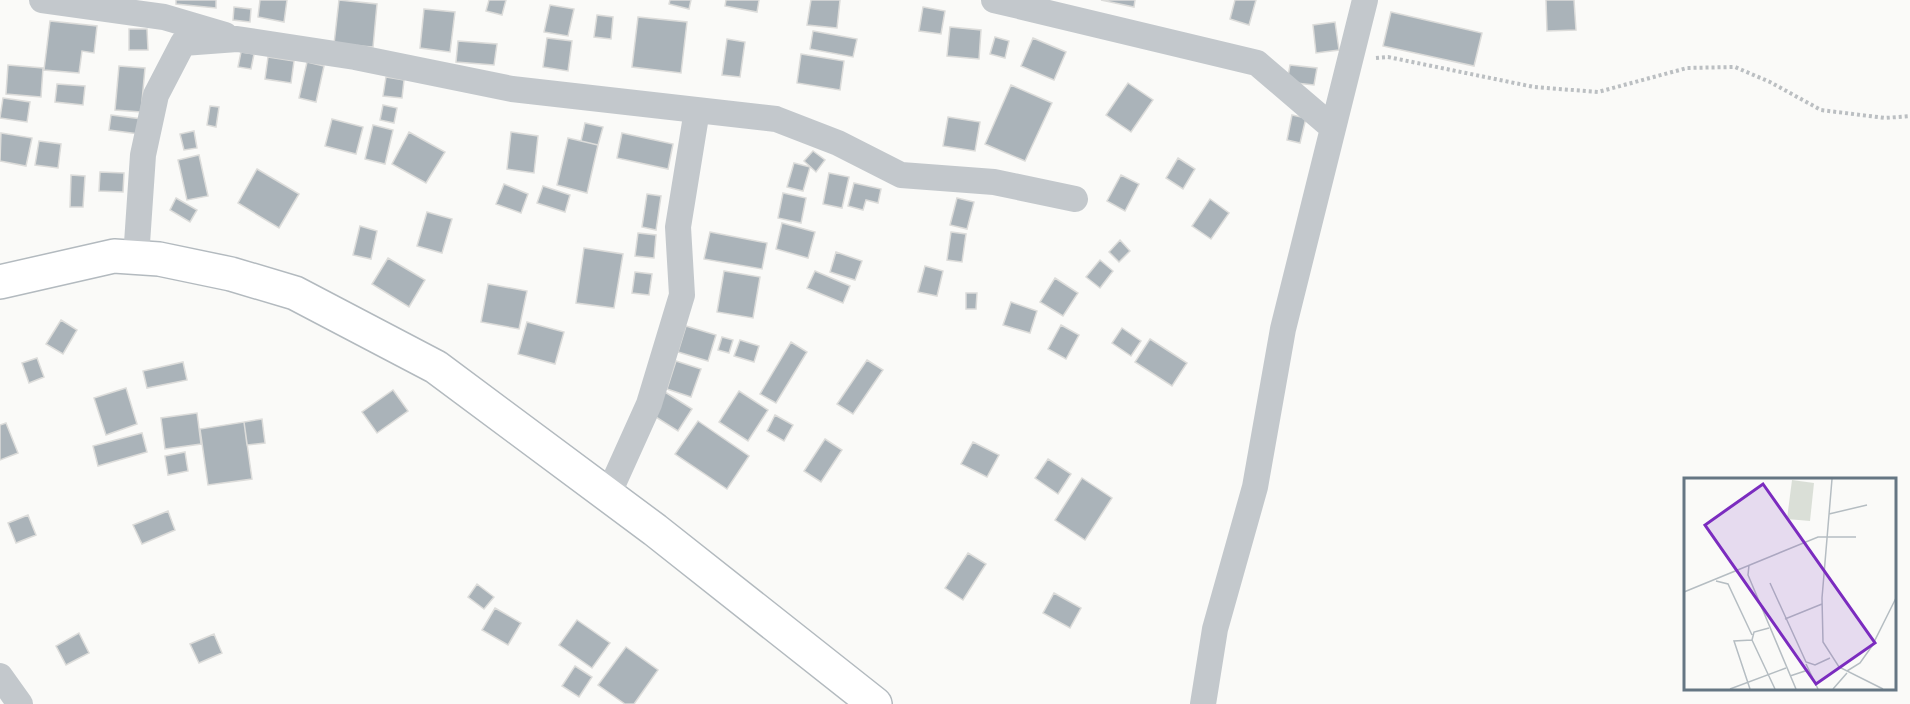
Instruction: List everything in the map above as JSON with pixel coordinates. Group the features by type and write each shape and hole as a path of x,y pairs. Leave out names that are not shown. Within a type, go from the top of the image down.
{"main road":[{"path":"0,282 114,256 159,259 231,274 295,293 436,367 608,495 875,704"}],"street":[{"path":"42,0 156,8 237,39 355,57 512,89 776,119 838,143 901,175 994,182 1075,199"},
{"path":"994,0 1257,63 1333,128"},
{"path":"1203,704 1215,629 1255,487 1283,328 1365,0"},
{"path":"136,258 143,155 156,95 183,43 237,39"},
{"path":"608,495 649,404 682,295 678,228 697,110"},
{"path":"0,676 20,704"}],"path":[{"path":"1350,61 1388,57 1534,87 1598,92 1687,68 1735,67 1770,82 1821,110 1885,118 1910,116"}],"building":[{"path":"176,0 216,0 216,8 176,4"},
{"path":"260,0 287,0 284,22 258,17"},
{"path":"339,0 377,4 373,47 334,44"},
{"path":"489,0 506,0 502,15 486,11"},
{"path":"670,0 691,0 689,9 669,4"},
{"path":"726,0 759,0 757,12 725,6"},
{"path":"811,0 840,0 837,28 807,25"},
{"path":"1101,0 1135,0 1134,7"},
{"path":"1235,0 1256,0 1249,25 1230,19"},
{"path":"1546,0 1574,0 1576,30 1547,31"},
{"path":"550,5 574,9 568,36 544,32"},
{"path":"234,7 251,9 250,22 233,20"},
{"path":"923,7 945,11 941,34 919,31"},
{"path":"424,9 455,12 450,52 420,48"},
{"path":"1391,12 1482,33 1474,66 1383,46"},
{"path":"597,15 613,17 611,39 594,37"},
{"path":"638,17 687,22 681,73 632,67"},
{"path":"50,21 97,26 94,53 82,51 79,73 44,70"},
{"path":"1335,22 1339,50 1316,53 1313,25"},
{"path":"950,27 981,30 979,59 947,56"},
{"path":"129,29 147,29 148,50 129,50"},
{"path":"813,31 857,39 853,57 810,49"},
{"path":"995,37 1009,41 1005,58 990,54"},
{"path":"547,38 572,41 568,71 543,67"},
{"path":"1033,38 1066,52 1054,80 1021,66"},
{"path":"727,39 745,42 740,77 722,75"},
{"path":"458,41 497,44 494,65 456,62"},
{"path":"241,52 254,54 251,69 238,67"},
{"path":"801,54 844,61 840,90 797,83"},
{"path":"268,57 294,61 291,83 265,79"},
{"path":"307,62 324,66 316,102 299,98"},
{"path":"8,65 43,68 41,97 6,94"},
{"path":"1290,65 1317,68 1314,85 1287,82"},
{"path":"119,66 145,68 141,112 115,110"},
{"path":"386,77 404,80 402,98 383,96"},
{"path":"1128,83 1153,100 1131,132 1106,115"},
{"path":"57,84 85,86 83,105 55,102"},
{"path":"1011,85 1052,103 1025,161 985,144"},
{"path":"3,98 30,102 27,122 0,118"},
{"path":"383,105 397,108 394,123 380,120"},
{"path":"210,106 219,107 216,127 207,125"},
{"path":"111,115 142,119 139,134 109,130"},
{"path":"1292,115 1306,118 1300,143 1287,140"},
{"path":"948,117 980,122 975,151 943,146"},
{"path":"332,119 363,127 356,154 325,146"},
{"path":"585,123 603,127 598,145 581,141"},
{"path":"373,125 393,130 385,164 365,159"},
{"path":"194,131 197,148 184,150 180,134"},
{"path":"409,132 445,152 426,183 392,164"},
{"path":"511,132 538,136 534,173 507,169"},
{"path":"1,133 32,138 26,166 0,161"},
{"path":"622,133 673,144 668,169 617,158"},
{"path":"568,138 598,145 587,193 557,185"},
{"path":"39,141 61,144 58,168 35,165"},
{"path":"813,151 825,160 816,172 804,161"},
{"path":"199,155 208,196 187,200 178,160"},
{"path":"1178,158 1195,169 1183,189 1166,178"},
{"path":"794,163 810,167 803,191 787,187"},
{"path":"257,169 299,194 279,228 238,203"},
{"path":"100,172 124,173 123,192 99,191"},
{"path":"829,173 849,177 842,208 823,204"},
{"path":"71,175 85,176 83,207 70,207"},
{"path":"1121,175 1139,184 1125,211 1107,201"},
{"path":"854,183 881,189 878,203 866,200 863,210 848,206"},
{"path":"504,184 528,194 521,213 496,204"},
{"path":"543,186 570,195 565,212 537,203"},
{"path":"783,193 806,198 801,223 778,218"},
{"path":"647,194 661,196 656,230 642,227"},
{"path":"176,198 197,210 190,222 170,210"},
{"path":"957,198 974,202 967,229 950,225"},
{"path":"1210,199 1229,213 1211,239 1192,226"},
{"path":"427,212 452,219 442,253 417,246"},
{"path":"782,223 815,232 808,258 776,249"},
{"path":"360,226 377,231 371,259 353,255"},
{"path":"710,232 767,243 762,269 704,259"},
{"path":"951,232 966,234 962,262 947,260"},
{"path":"638,233 656,235 654,258 635,256"},
{"path":"1120,240 1130,251 1119,262 1109,252"},
{"path":"584,248 623,254 614,308 576,303"},
{"path":"836,252 862,261 855,280 830,272"},
{"path":"388,258 425,280 409,307 372,284"},
{"path":"1100,260 1113,271 1100,288 1086,277"},
{"path":"925,266 943,271 937,296 918,292"},
{"path":"724,271 760,277 753,318 717,312"},
{"path":"815,271 850,286 843,303 807,288"},
{"path":"635,272 652,274 649,295 632,293"},
{"path":"1055,278 1078,293 1063,316 1040,302"},
{"path":"488,284 527,291 519,329 481,322"},
{"path":"966,293 977,293 976,309 966,309"},
{"path":"1011,302 1037,311 1030,333 1003,325"},
{"path":"61,320 77,330 63,354 46,344"},
{"path":"527,322 564,332 555,364 518,354"},
{"path":"1061,325 1079,335 1066,359 1048,349"},
{"path":"686,326 716,335 708,361 678,352"},
{"path":"1122,328 1141,341 1131,356 1112,343"},
{"path":"722,337 733,340 729,353 718,350"},
{"path":"1150,339 1187,363 1172,386 1135,362"},
{"path":"740,340 759,346 754,362 734,356"},
{"path":"791,342 807,352 776,403 760,394"},
{"path":"37,358 44,377 29,383 22,363"},
{"path":"867,360 883,370 853,414 837,404"},
{"path":"676,361 701,369 691,397 667,389"},
{"path":"183,362 187,380 147,388 143,371"},
{"path":"126,388 137,424 106,435 94,398"},
{"path":"393,390 408,411 377,433 362,412"},
{"path":"739,391 768,410 748,441 719,422"},
{"path":"665,392 692,409 678,431 651,414"},
{"path":"197,413 201,444 165,449 161,418"},
{"path":"775,415 793,425 784,441 767,431"},
{"path":"262,419 265,443 247,445 244,422"},
{"path":"698,421 749,456 727,489 675,454"},
{"path":"244,422 252,479 208,485 200,429"},
{"path":"6,423 18,453 0,460 0,425"},
{"path":"142,433 147,452 98,466 93,446"},
{"path":"825,439 842,450 821,482 804,471"},
{"path":"973,442 999,455 987,477 961,464"},
{"path":"185,452 188,471 168,475 165,456"},
{"path":"1048,459 1071,474 1058,494 1035,478"},
{"path":"1082,478 1112,498 1085,540 1055,520"},
{"path":"168,511 175,530 142,544 133,525"},
{"path":"28,515 36,535 16,543 8,523"},
{"path":"968,553 986,564 963,600 945,588"},
{"path":"477,584 494,597 484,609 468,597"},
{"path":"1054,593 1081,608 1070,628 1043,613"},
{"path":"495,608 521,623 508,645 482,630"},
{"path":"577,620 610,643 592,668 559,645"},
{"path":"79,633 89,653 66,665 56,646"},
{"path":"214,634 222,653 199,663 190,644"},
{"path":"626,647 658,670 634,704 625,704 598,685"},
{"path":"575,666 592,677 579,697 562,686"}]}
